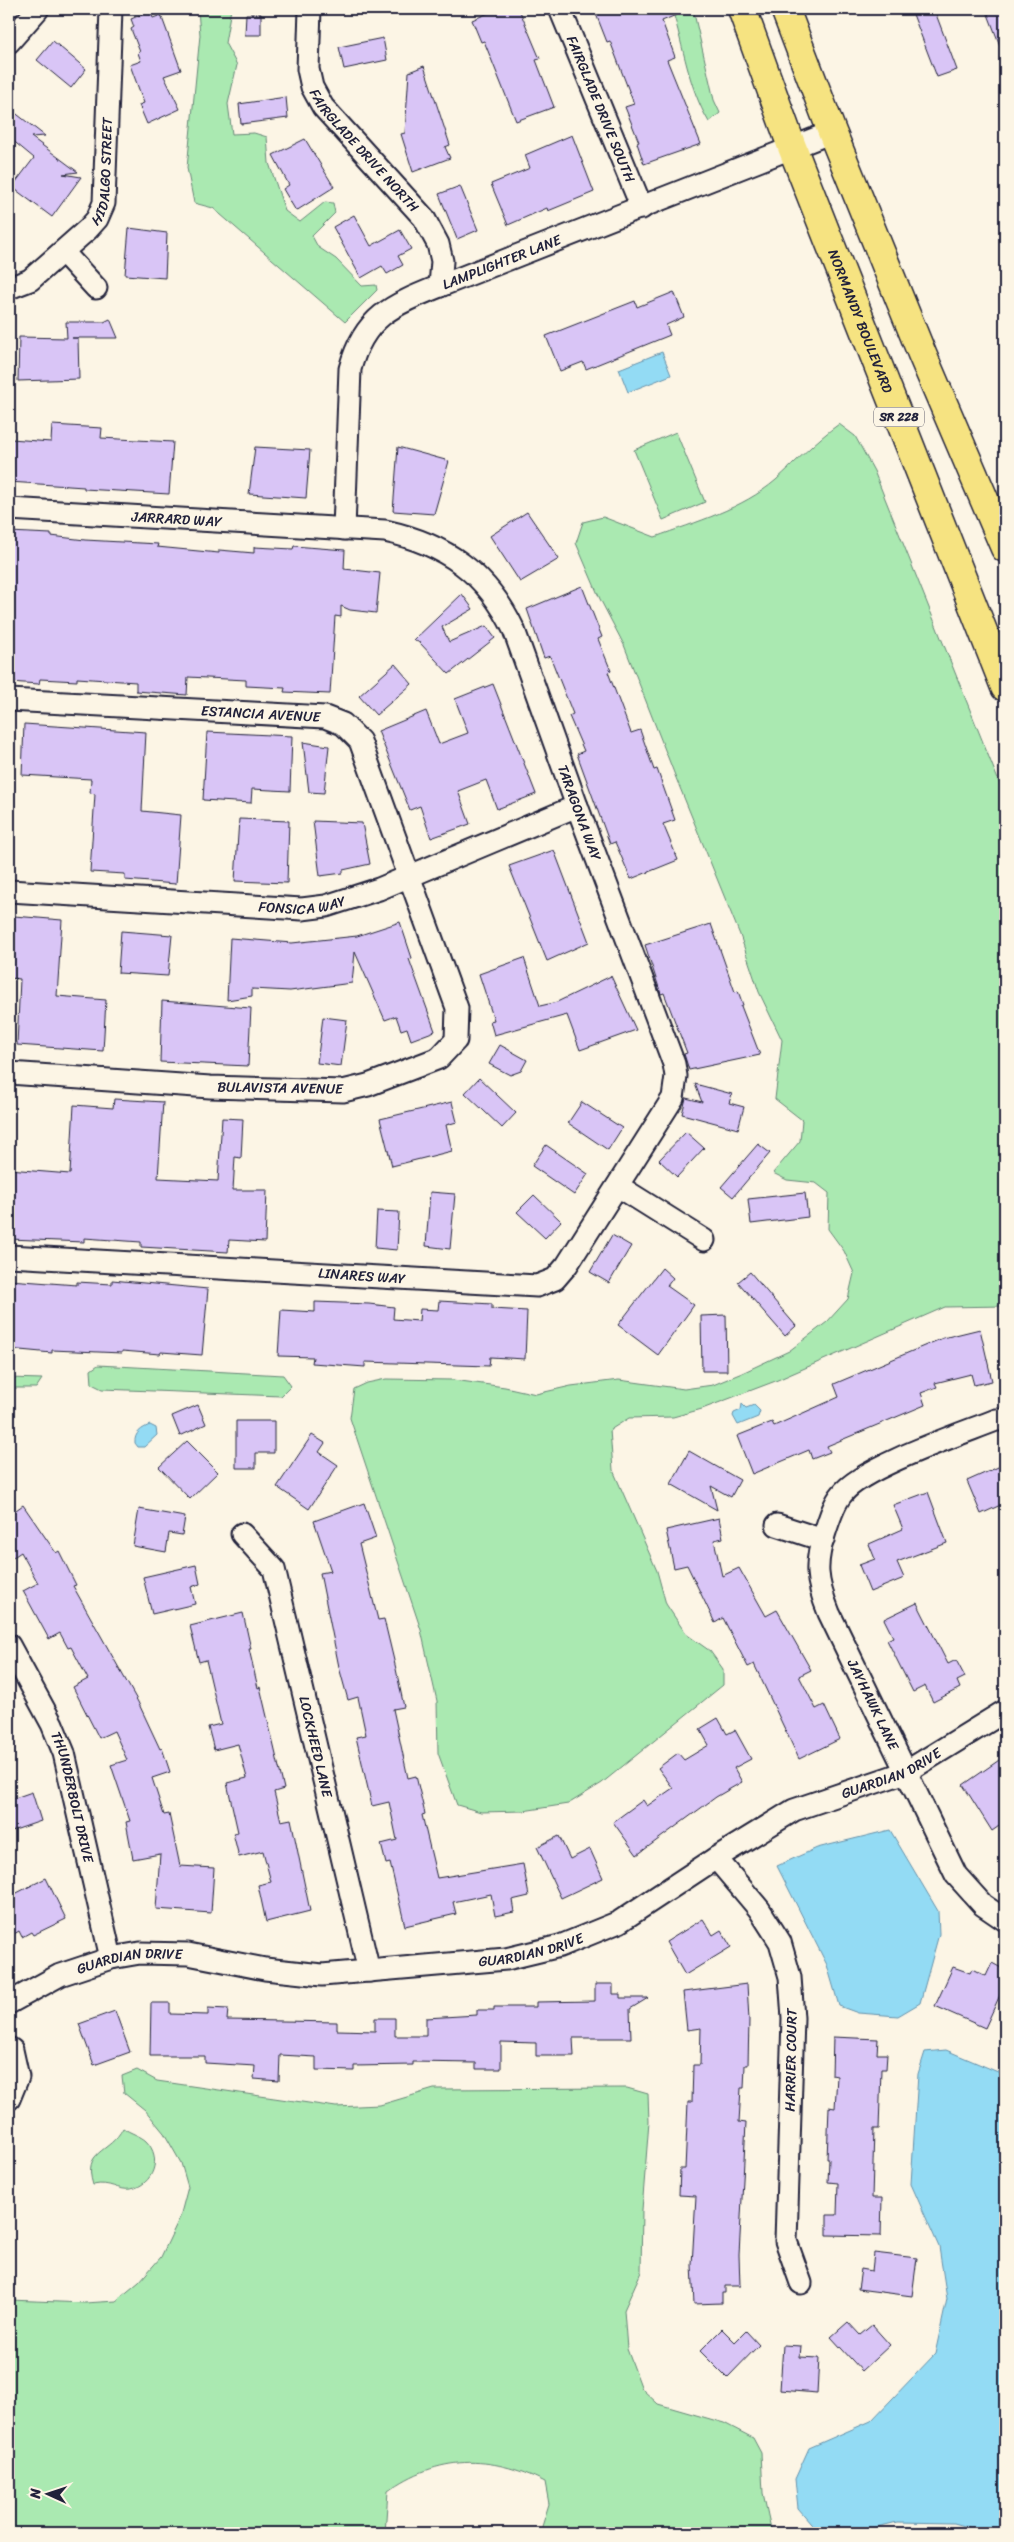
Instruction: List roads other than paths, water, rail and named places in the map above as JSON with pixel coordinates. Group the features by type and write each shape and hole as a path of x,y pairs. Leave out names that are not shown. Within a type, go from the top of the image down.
{"main road":[{"name":"NORMANDY BOULEVARD","path":"742,9 792,147 1005,687"},
{"name":"SR 228","path":"786,9 832,132 922,354 1005,548"}],"street":[{"path":"9,42 38,9"},
{"name":"HIDALGO STREET","path":"9,288 30,280 63,252 97,219 104,202 111,9"},
{"name":"FAIRGLADE DRIVE NORTH","path":"310,9 308,69 312,87 323,107 424,218 438,244 442,261 440,286"},
{"name":"FAIRGLADE DRIVE SOUTH","path":"560,9 642,208"},
{"name":"LAMPLIGHTER LANE","path":"344,529 350,369 354,352 368,327 380,314 396,304 440,286 832,132"},
{"path":"63,252 96,288"},
{"name":"JARRARD WAY","path":"9,509 344,529"},
{"name":"TARAGONA WAY","path":"344,529 384,531 418,540 450,555 474,572 486,584 504,608 514,630 577,806 674,1064 676,1076 673,1098 618,1186"},
{"name":"ESTANCIA AVENUE","path":"9,700 326,717 343,724 360,741 410,876"},
{"name":"FONSICA WAY","path":"9,891 302,909 326,906 410,876 577,806"},
{"name":"BULAVISTA AVENUE","path":"9,1073 210,1087 343,1091 368,1085 439,1058 456,1040 457,1008 410,876"},
{"path":"618,1186 704,1240"},
{"name":"LINARES WAY","path":"9,1256 537,1286 555,1279 567,1265 618,1186"},
{"name":"JAYHAWK LANE","path":"1005,1420 996,1420 871,1471 842,1493 826,1531 817,1562 818,1587 828,1613 956,1875 984,1904 1005,1920"},
{"path":"777,1525 826,1531"},
{"name":"LOCKHEED LANE","path":"242,1534 274,1569 369,1972"},
{"name":"THUNDERBOLT DRIVE","path":"9,1645 52,1724 64,1754 111,1958"},
{"name":"GUARDIAN DRIVE","path":"9,2003 60,1975 111,1958 140,1953 188,1954 264,1969 322,1975 506,1958 560,1946 619,1922 716,1858 794,1810 906,1772 1005,1711"},
{"name":"HARRIER COURT","path":"716,1858 759,1909 780,1942 790,1977 793,2018 786,2241 801,2283"},
{"path":"9,2048 12,2050 18,2078 9,2100"}],"water":[{"path":"662,352 671,375 628,392 619,369"},
{"path":"742,1404 746,1408 754,1405 760,1411 758,1417 738,1425 733,1416 734,1413 741,1410"},
{"path":"150,1425 156,1428 157,1435 144,1447 138,1447 135,1443 137,1434 141,1429"},
{"path":"890,1830 938,1911 939,1934 920,2003 898,2016 858,2013 839,2006 827,1965 777,1866 817,1848"},
{"path":"946,2050 1005,2075 1005,2533 990,2533 954,2523 897,2522 857,2532 817,2530 798,2508 795,2479 809,2448 871,2421 935,2354 947,2299 939,2247 911,2184 918,2074 925,2052"}]}
